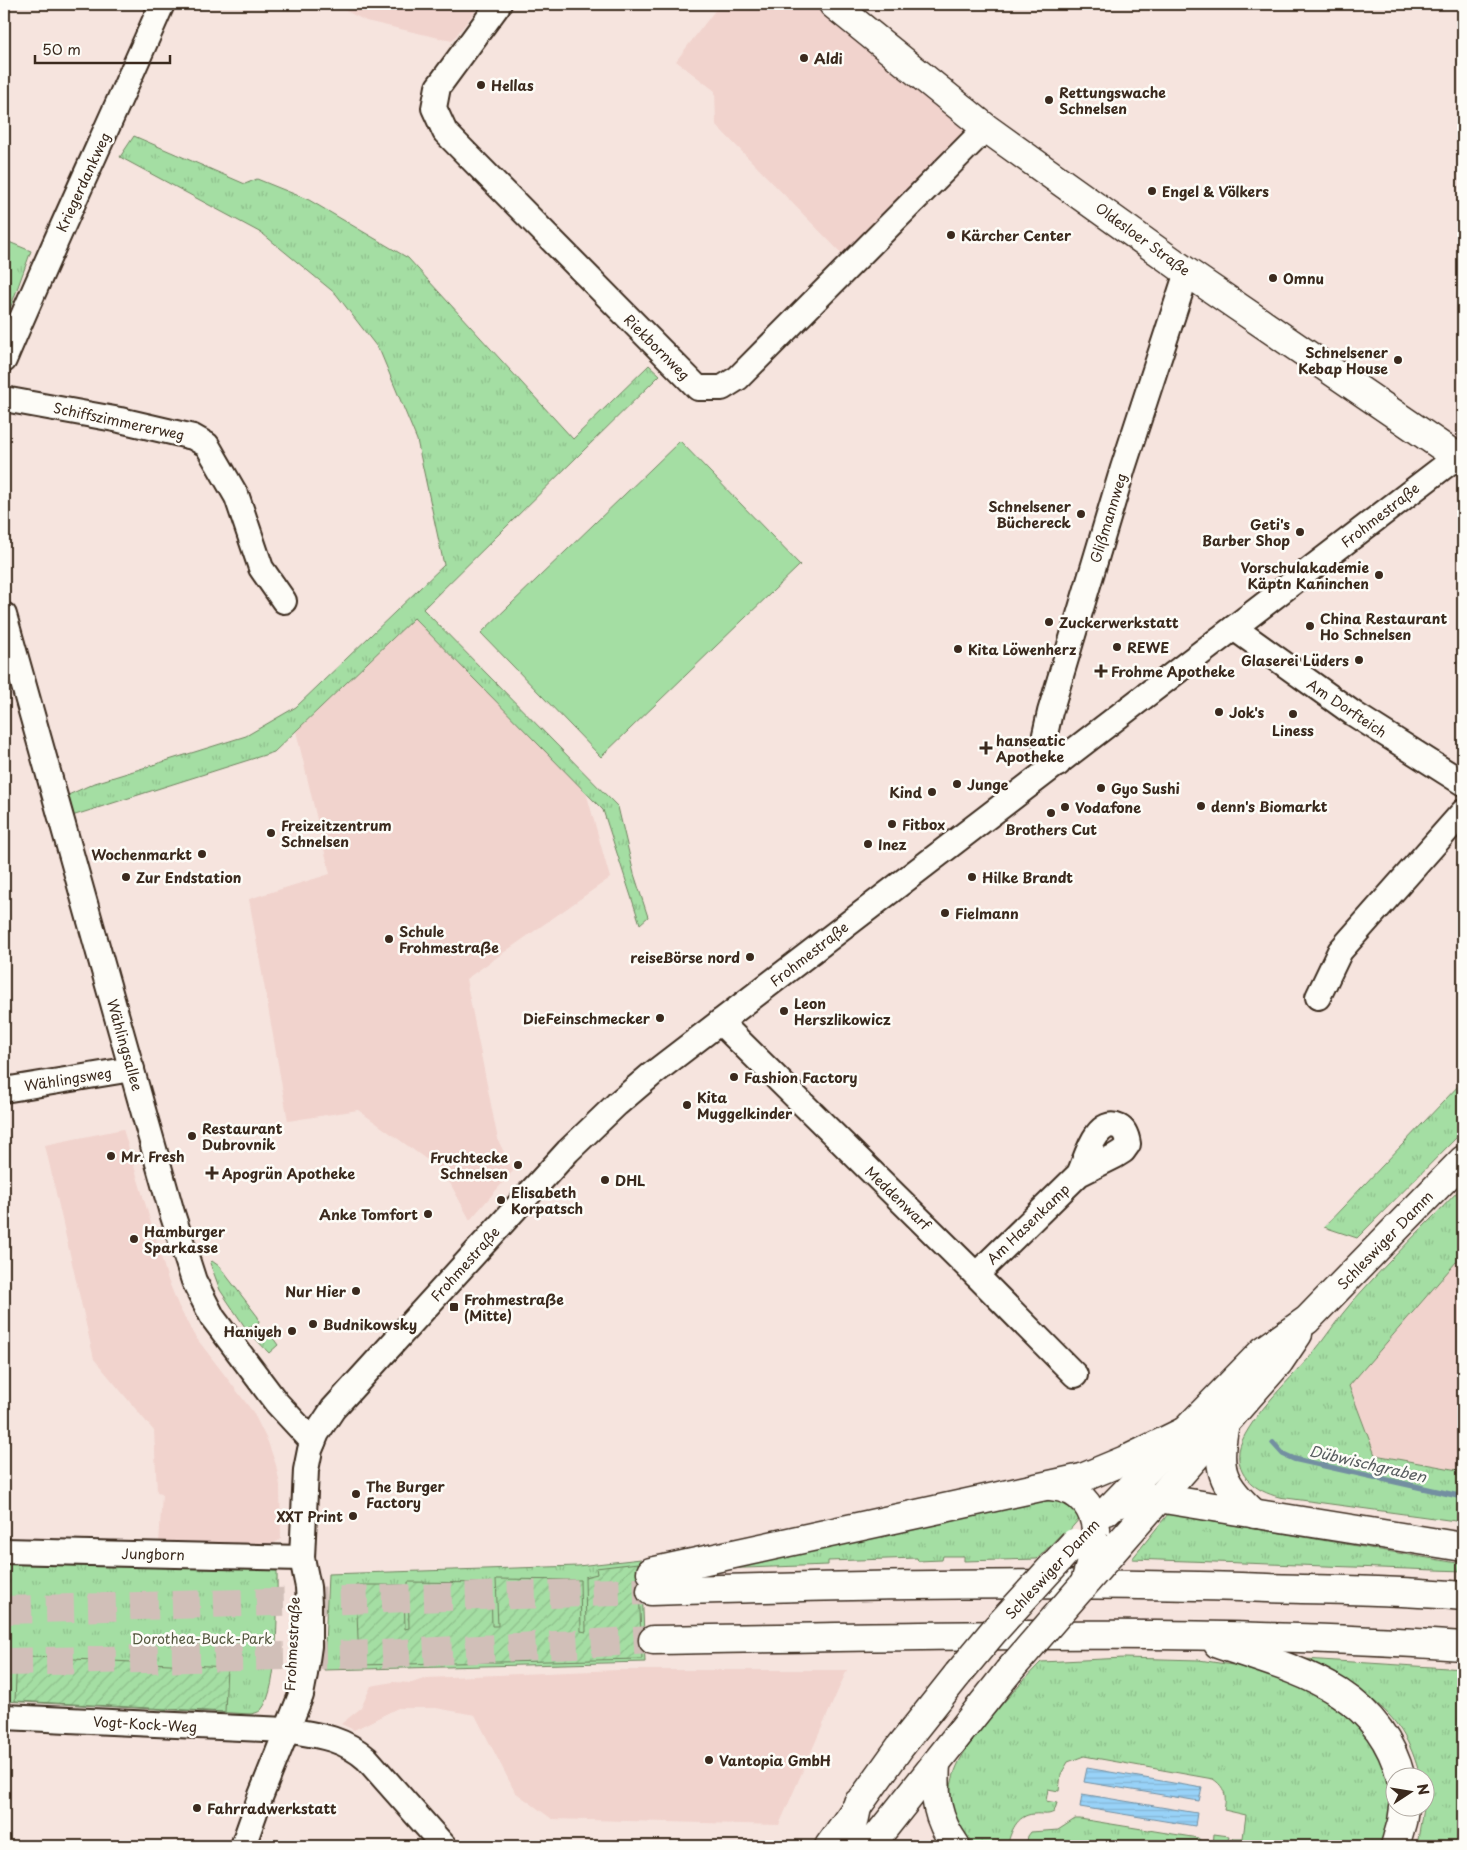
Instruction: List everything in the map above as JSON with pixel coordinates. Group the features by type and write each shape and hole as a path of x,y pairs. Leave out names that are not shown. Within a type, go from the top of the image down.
{"main road":[{"name":"Oldesloer Straße","path":"833,4 986,128 1187,272 1461,456"},
{"name":"Schleswiger Damm","path":"1100,1532 1158,1498 1279,1362 1307,1320 1463,1160"},
{"name":"Schleswiger Damm","path":"829,1846 858,1803 993,1632 1100,1532 1185,1431 1262,1351 1307,1320"},
{"path":"1225,1423 1220,1460 1223,1473 1233,1493 1255,1514"},
{"path":"1185,1431 1097,1472 1050,1486 651,1582 860,1585 1027,1583 1190,1585 1463,1596"},
{"path":"1050,1486 1066,1488 1076,1493 1087,1503 1100,1532"},
{"path":"870,1846 1008,1672 1084,1586 1100,1532 1135,1498 1158,1498 1463,1547"},
{"path":"653,1640 1193,1635 1330,1639 1463,1646"},
{"path":"1193,1635 1306,1675 1347,1697 1361,1707 1381,1730 1394,1755 1398,1768"},
{"path":"936,1763 935,1791 937,1809 947,1833 956,1846"},
{"path":"855,1846 853,1826 858,1803"},
{"path":"1395,1846 1403,1818"}],"street":[{"name":"Kriegerdankweg","path":"4,360 162,4"},
{"name":"Riekbornweg","path":"499,4 438,87 434,108 445,132 698,388 722,388 738,378 986,128"},
{"name":"Glißmannweg","path":"1058,764 1044,739 1050,712 1123,468 1187,272"},
{"name":"Schiffszimmererweg","path":"4,399 120,420 193,437 207,445 237,497 261,568 284,601"},
{"name":"Frohmestraße","path":"243,1846 286,1730 295,1581 302,1558 305,1480 313,1442 322,1424 333,1409 568,1151 644,1080 1461,456"},
{"name":"Wählingsallee","path":"4,615 172,1213 198,1293 212,1318 276,1402 313,1442"},
{"name":"Am Dorfteich","path":"1234,628 1354,714 1463,783"},
{"path":"1318,997 1340,952 1463,812"},
{"name":"Meddenwarf","path":"720,1022 976,1275 1075,1376"},
{"name":"Wählingsweg","path":"4,1090 132,1068"},
{"name":"Am Hasenkamp","path":"976,1275 1079,1174"},
{"name":"Jungborn","path":"4,1551 302,1558"},
{"name":"Vogt-Kock-Weg","path":"4,1717 286,1730"},
{"path":"286,1730 332,1737 358,1752 444,1846"}],"shaded area":[{"path":"332,4 481,4 452,41 366,21"},
{"path":"720,4 817,4 970,131 847,259 716,125 715,91 676,61"},
{"name":"Schule Frohmestraße","path":"414,618 586,792 610,878 466,979 498,1140 513,1171 470,1220 444,1172 358,1110 288,1121 249,899 330,874 296,731"},
{"path":"123,1129 168,1280 179,1307 194,1335 253,1412 268,1442 276,1465 280,1485 281,1539 270,1546 159,1544 162,1493 157,1492 154,1431 94,1359 45,1145"},
{"path":"1463,1254 1463,1471 1375,1455 1349,1386"},
{"path":"618,1670 847,1670 779,1825 552,1819 515,1792 475,1715 436,1708 398,1708 354,1730 341,1724 361,1708 371,1686 393,1682 412,1683 426,1678"}],"green space":[{"path":"134,136 245,184 257,179 309,200 408,258 573,439 649,365 660,375 423,609 618,807 634,874 648,917 640,924 603,810 414,618 274,752 72,816 66,796 95,783 246,736 296,707 444,565 417,440 380,351 336,294 263,234 120,157"},
{"path":"4,240 31,251 4,325"},
{"path":"680,441 800,565 601,757 481,633"},
{"path":"1463,1081 1463,1131 1357,1238 1324,1227"},
{"path":"1463,1186 1463,1254 1349,1386 1375,1455 1463,1471 1463,1522 1279,1497 1255,1487 1244,1475 1239,1460 1242,1440 1249,1428 1268,1402 1309,1358 1353,1301"},
{"path":"212,1261 219,1266 258,1317 259,1322 249,1328 245,1327 220,1290 210,1263"},
{"path":"261,1330 270,1334 278,1345 269,1353 252,1335"},
{"path":"1056,1500 1070,1506 1080,1518 1067,1533 1063,1532 1037,1559 964,1561 964,1556 943,1556 942,1560 918,1561 917,1558 828,1561 828,1565 718,1569 1040,1501"},
{"path":"1168,1514 1463,1564 1463,1571 1132,1559"},
{"name":"Dorothea-Buck-Park","path":"4,1559 277,1567 277,1620 272,1683 261,1710 251,1714 4,1701"},
{"path":"641,1559 645,1662 324,1670 328,1574 578,1566"},
{"path":"638,1563 642,1659 359,1665 356,1585 404,1585 405,1629 409,1628 408,1582 491,1583 492,1626 498,1626 496,1579 580,1580 581,1631 586,1632 585,1577 597,1574 596,1568"},
{"path":"17,1656 227,1667 225,1712 15,1701"},
{"path":"1124,1658 1199,1660 1253,1668 1317,1689 1358,1726 1373,1746 1383,1764 1384,1818 1389,1818 1379,1846 1213,1846 1214,1834 1229,1836 1228,1840 1243,1838 1246,1815 1224,1810 1223,1789 1213,1779 1084,1756 1068,1762 1061,1774 1059,1791 1048,1789 1046,1801 1057,1803 1054,1812 1023,1817 1015,1825 1007,1846 967,1846 955,1819 951,1803 953,1778 957,1767 962,1756 992,1716 1041,1662"},
{"path":"1289,1658 1463,1669 1463,1835 1454,1846 1417,1846 1421,1818 1434,1818 1434,1768 1417,1768 1402,1731 1373,1700 1355,1688"},
{"path":"1075,1819 1198,1838 1207,1846 1026,1846 1031,1832 1058,1830"}],"water":[{"path":"1087,1768 1202,1788 1199,1801 1084,1782"},
{"path":"1082,1794 1197,1813 1195,1826 1080,1807"}],"waterway":[{"name":"Dübwischgraben","path":"1273,1443 1283,1454 1294,1459 1463,1497"}],"tunnel":[{"path":"4,1610 651,1591"},
{"path":"4,1662 381,1654 653,1640"}],"place":[{"name":"Aldi","path":"804,58"},
{"name":"Hellas","path":"481,85"},
{"name":"Rettungswache Schnelsen","path":"1049,100"},
{"name":"Engel & Völkers","path":"1152,191"},
{"name":"Kärcher Center","path":"951,235"},
{"name":"Omnu","path":"1273,278"},
{"name":"Schnelsener Kebap House","path":"1398,360"},
{"name":"Schnelsener Büchereck","path":"1081,514"},
{"name":"Geti's Barber Shop","path":"1300,532"},
{"name":"Vorschulakademie Käptn Kaninchen","path":"1379,575"},
{"name":"Zuckerwerkstatt","path":"1049,622"},
{"name":"China Restaurant Ho Schnelsen","path":"1310,626"},
{"name":"REWE","path":"1117,647"},
{"name":"Kita Löwenherz","path":"958,649"},
{"name":"Glaserei Lüders","path":"1359,660"},
{"name":"Frohme Apotheke","path":"1101,671"},
{"name":"Jok's","path":"1219,712"},
{"name":"Liness","path":"1293,714"},
{"name":"hanseatic Apotheke","path":"986,748"},
{"name":"Junge","path":"957,784"},
{"name":"Gyo Sushi","path":"1101,788"},
{"name":"Kind","path":"932,792"},
{"name":"denn's Biomarkt","path":"1201,806"},
{"name":"Vodafone","path":"1065,807"},
{"name":"Brothers Cut","path":"1051,813"},
{"name":"Fitbox","path":"892,824"},
{"name":"Freizeitzentrum Schnelsen","path":"271,833"},
{"name":"Inez","path":"868,844"},
{"name":"Wochenmarkt","path":"202,854"},
{"name":"Zur Endstation","path":"126,877"},
{"name":"Hilke Brandt","path":"972,877"},
{"name":"Fielmann","path":"945,913"},
{"name":"Schule Frohmestraße","path":"389,939"},
{"name":"reiseBörse nord","path":"750,957"},
{"name":"Leon Herszlikowicz","path":"784,1011"},
{"name":"DieFeinschmecker","path":"660,1018"},
{"name":"Fashion Factory","path":"734,1077"},
{"name":"Kita Muggelkinder","path":"687,1105"},
{"name":"Restaurant Dubrovnik","path":"192,1136"},
{"name":"Mr. Fresh","path":"111,1156"},
{"name":"Fruchtecke Schnelsen","path":"518,1165"},
{"name":"Apogrün Apotheke","path":"212,1173"},
{"name":"DHL","path":"605,1180"},
{"name":"Elisabeth Korpatsch","path":"501,1200"},
{"name":"Anke Tomfort","path":"428,1214"},
{"name":"Hamburger Sparkasse","path":"134,1239"},
{"name":"Nur Hier","path":"356,1291"},
{"name":"Frohmestraße (Mitte)","path":"454,1307"},
{"name":"Budnikowsky","path":"313,1324"},
{"name":"Haniyeh","path":"292,1331"},
{"name":"The Burger Factory","path":"356,1494"},
{"name":"XXT Print","path":"353,1516"},
{"name":"Vantopia GmbH","path":"709,1760"},
{"name":"Fahrradwerkstatt","path":"197,1808"}]}
